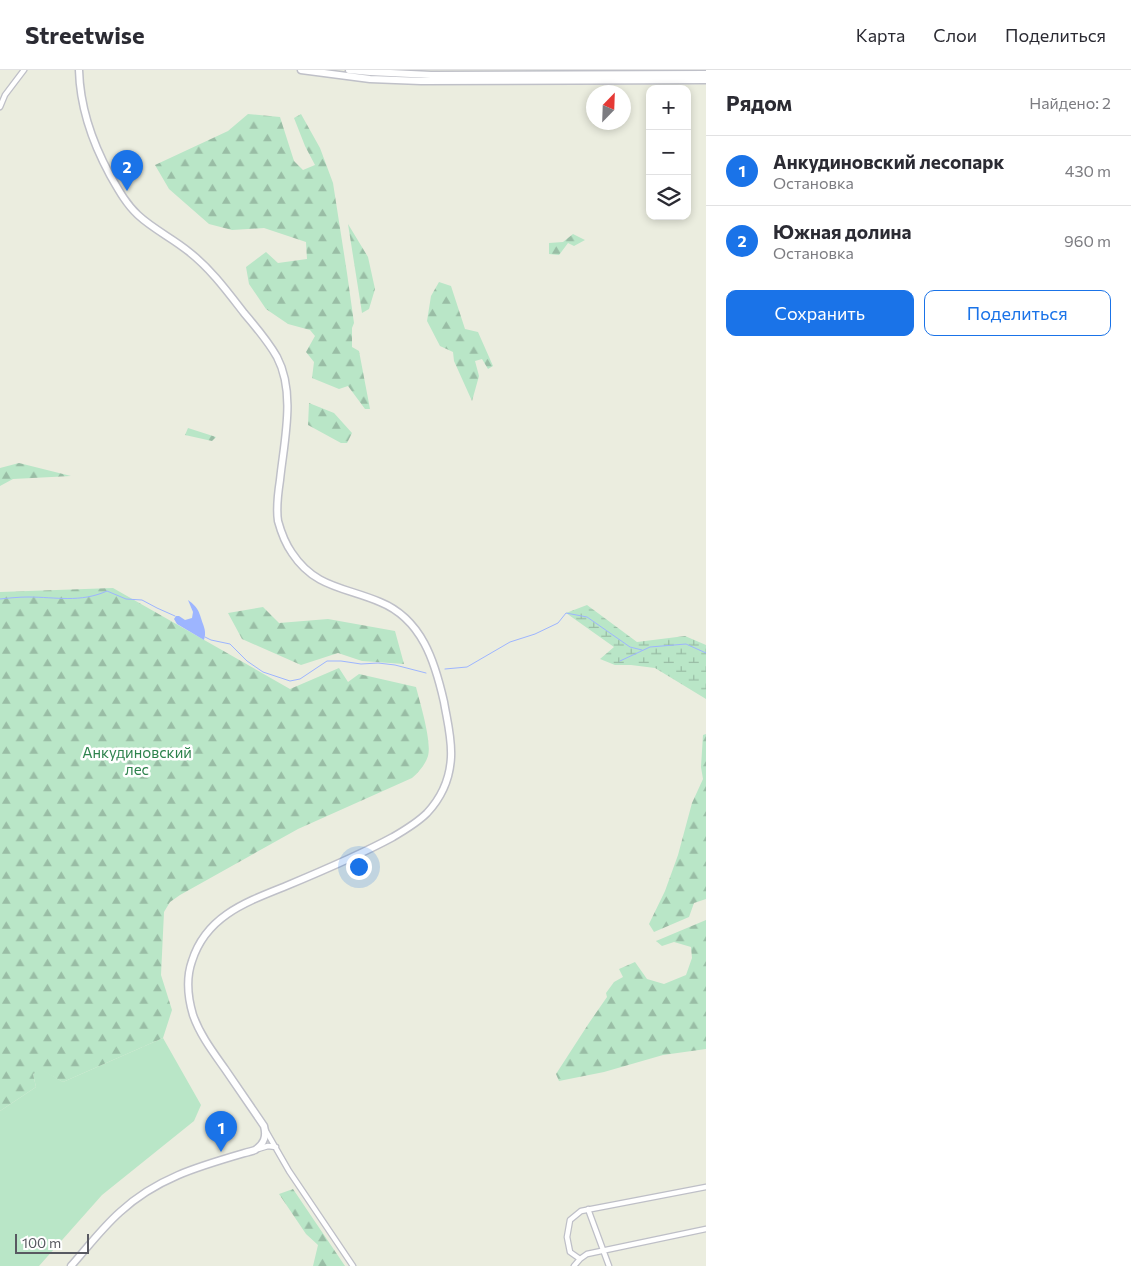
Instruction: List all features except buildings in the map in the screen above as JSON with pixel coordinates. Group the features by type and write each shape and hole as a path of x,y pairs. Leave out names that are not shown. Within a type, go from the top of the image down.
{"street":[{"path":"0,107 5,95 24,70"},
{"path":"79,70 81,97 91,136 112,178 129,205 148,224 189,252 210,270 275,352 286,382 288,406 278,488 277,513 281,530 289,548 301,565 315,577 335,587 387,604 415,627 426,644 442,694 451,758 446,783 435,803 419,820 385,841 349,859 241,905 214,924 202,938 192,960 189,976 189,994 193,1014 208,1045 264,1126 289,1171 353,1266"},
{"path":"301,70 352,78 396,80 706,80"},
{"path":"349,70 431,75 706,74"},
{"path":"254,1150 260,1146 264,1139 264,1126"},
{"path":"71,1266 118,1213 150,1188 188,1170 268,1146 276,1146"},
{"path":"580,1259 570,1252 567,1237 570,1220 581,1211 706,1187"},
{"path":"588,1209 609,1266"},
{"path":"574,1266 587,1254 706,1229"}],"green space":[{"path":"524,70 695,70 616,72"},
{"path":"248,114 280,117 294,161 303,170 315,165 294,118 301,114 320,148 333,183 354,323 352,328 352,347 359,351 370,409 365,409 348,386 339,389 312,378 314,362 306,352 315,336 310,330 288,324 266,309 249,284 246,267 266,252 278,263 307,259 306,242 264,228 232,230 209,224 169,189 155,165 228,131"},
{"path":"348,224 368,257 375,289 369,309 362,313"},
{"path":"573,234 585,240 574,246 568,243 559,255 549,254 549,243 563,242"},
{"path":"439,282 451,286 465,329 478,332 493,366 488,369 482,359 475,361 479,376 472,401 454,361 453,352 440,346 427,321 431,296"},
{"path":"309,403 334,413 352,433 347,443 341,443 308,425"},
{"path":"188,428 216,437 212,441 185,435"},
{"path":"19,463 71,476 13,479 0,486 0,468"},
{"name":"Анкудиновский лес","path":"113,588 290,689 339,668 348,682 359,674 416,687 427,732 428,756 422,768 412,778 298,829 170,902 164,912 161,975 172,1010 163,1038 63,1082 41,1070 33,1074 36,1087 0,1111 0,592"},
{"path":"587,605 637,642 685,636 706,645 706,699 655,668 615,665 600,659 614,647 566,613"},
{"path":"263,607 279,623 328,619 395,631 404,664 362,661 338,653 301,665 242,639 228,613"},
{"path":"706,734 706,899 694,903 689,917 654,932 649,924 665,891 678,855 692,803 703,779 701,767 703,735"},
{"path":"706,920 706,1049 663,1055 604,1072 559,1081 556,1074 607,997 606,993 614,982 623,977 619,969 635,962 647,979 664,984 686,975 692,958 691,947 674,942 662,946 656,941"},
{"path":"163,1038 201,1105 194,1121 102,1195 39,1266 0,1266 0,1111 36,1087 33,1074 41,1069 63,1082"},
{"path":"293,1189 345,1266 313,1266 318,1245 306,1234 279,1194"}],"water":[{"path":"188,600 197,608 199,613 205,630 204,640 177,624 174,619 176,616 185,620 192,618 193,612"}],"waterway":[{"path":"0,599 18,597 78,598 97,595 107,591 126,599 142,600 175,616"},
{"path":"445,669 467,667 510,642 535,634 558,623 566,613 587,617 630,647 642,650"},
{"path":"205,637 230,644 247,661 263,672 290,681 300,679 327,661 395,665 426,673"},
{"path":"620,661 650,647 686,644 706,653"}],"place":[{"name":"Южная долина","path":"127,191"},
{"name":"Анкудиновский лесопарк","path":"221,1152"}]}
